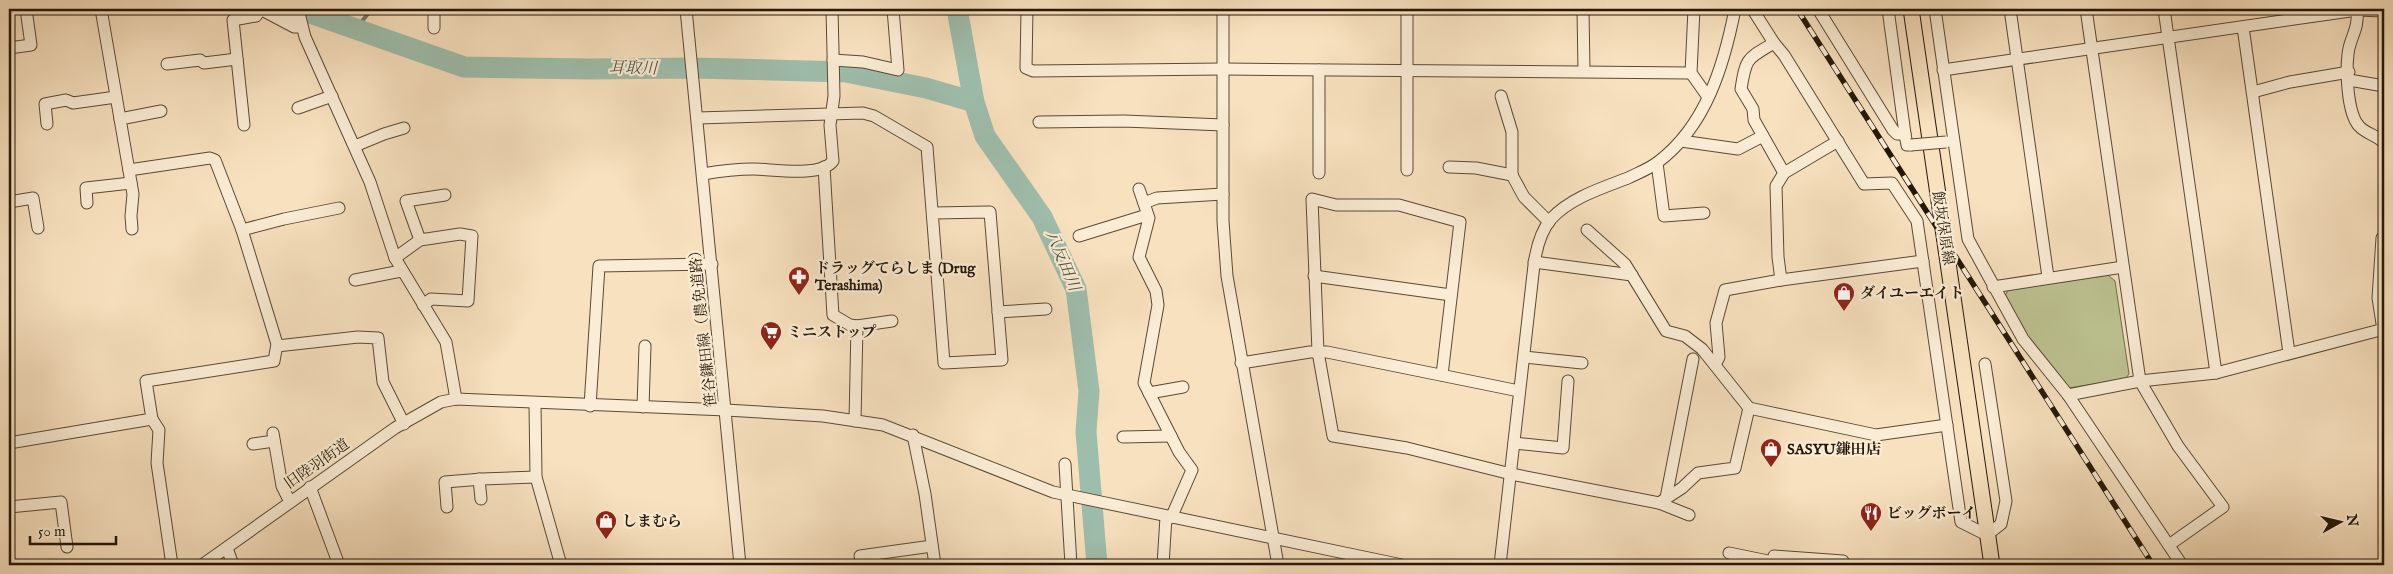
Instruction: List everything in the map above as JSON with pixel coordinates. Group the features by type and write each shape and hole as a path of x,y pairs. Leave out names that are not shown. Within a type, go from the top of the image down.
{"main road":[{"name":"飯坂保原線","path":"1911,9 1992,565"}],"street":[{"path":"9,48 31,45 26,9"},
{"path":"101,9 131,183 132,229"},
{"path":"244,125 233,20 256,16 260,9 294,27 300,18"},
{"path":"280,9 300,18 370,182 395,258 401,271 446,342 456,399 590,406 726,410 823,416 883,425 913,435 1053,492 1371,562 1402,565"},
{"path":"434,9 434,28"},
{"name":"笹谷鎌田線（農免道路）","path":"686,9 740,565"},
{"path":"703,174 728,170 755,169 789,171 824,167 833,161 831,113 834,79 832,9"},
{"path":"834,62 864,62 898,70 893,32 893,9"},
{"path":"1027,9 1026,68 1033,71 1223,69 1692,73"},
{"path":"1223,9 1223,194 1227,276 1278,565"},
{"path":"1407,9 1407,170"},
{"path":"1583,9 1584,71"},
{"path":"1694,9 1692,73 1708,97"},
{"path":"1500,565 1534,262 1544,230 1549,222 1580,198 1647,170 1680,141 1708,97 1723,64 1735,9"},
{"path":"1818,9 1893,130 1901,135 1904,134"},
{"path":"1888,9 1907,145 1950,141"},
{"path":"1934,9 1943,70 1950,141 1968,239 2023,339 2068,395 2182,565"},
{"path":"2010,9 2048,277"},
{"path":"2086,9 2140,382 2178,446 2223,507 2169,545"},
{"path":"2164,9 2216,373"},
{"path":"1753,10 1774,43 1784,54 1864,184 1892,183 1917,221 1961,522 1987,535 2001,524 2006,500 1985,364"},
{"path":"1943,70 2357,10 2384,11"},
{"path":"2357,10 2358,21 2348,52 2352,112 2358,126 2384,143"},
{"path":"2243,27 2290,353"},
{"path":"1774,43 1748,58 1745,63 1741,88 1753,109 1754,120 1784,173"},
{"path":"167,64 200,60 204,63 237,59"},
{"path":"1319,70 1320,173"},
{"path":"2253,92 2290,82 2349,76 2384,86"},
{"path":"298,108 332,96"},
{"path":"1500,96 1512,132 1512,175 1524,196 1549,222"},
{"path":"47,124 45,104 66,100 73,103 116,97"},
{"path":"120,118 161,111"},
{"path":"698,118 863,113 874,116 927,147 944,363 1002,360 990,212 933,213"},
{"path":"1039,122 1124,121 1223,125"},
{"path":"355,146 404,128"},
{"path":"1680,141 1738,149 1763,136"},
{"path":"1781,280 1776,186 1784,173 1838,141"},
{"path":"129,170 210,158 215,160 242,230 277,346 274,361 146,380 152,419 159,430 157,463 172,565"},
{"path":"1657,163 1664,216 1704,213"},
{"path":"824,167 833,315 850,325 857,326 892,322"},
{"path":"1450,167 1476,168 1512,175"},
{"path":"87,203 86,188 131,183"},
{"path":"1139,188 1148,215 1148,227 1139,257 1156,292 1158,306 1144,383 1171,436 1192,470 1169,518 1163,565"},
{"path":"1144,203 1157,198 1223,194"},
{"path":"420,240 406,201 444,195"},
{"path":"9,202 33,198 38,228"},
{"path":"1442,375 1460,222 1399,205 1336,205 1312,200 1318,352 1333,436 1407,448 1511,474 1662,501 1689,515"},
{"path":"242,230 339,208"},
{"path":"1079,236 1148,215"},
{"path":"1587,230 1617,255 1632,275 1666,331 1685,336 1702,348 1749,408 1876,435 1947,425"},
{"path":"395,258 420,240 460,234 472,236 468,301 431,300 423,305"},
{"path":"2068,395 2140,382 2216,373 2384,330 2378,298 2381,239"},
{"path":"1715,364 1719,357 1716,323 1725,290 1781,280 1923,261"},
{"path":"1534,262 1632,275"},
{"path":"590,406 598,266 712,264"},
{"path":"1993,287 2048,277 2123,267"},
{"path":"355,280 401,271"},
{"path":"1314,276 1451,295"},
{"path":"998,312 1046,309"},
{"path":"855,421 857,326"},
{"path":"277,346 358,337 378,338 384,382 404,424"},
{"path":"643,407 645,346"},
{"path":"1241,363 1318,352 1519,391"},
{"path":"1524,357 1582,363"},
{"path":"1662,501 1693,359"},
{"path":"1514,443 1563,448 1568,381"},
{"path":"1149,393 1183,387"},
{"name":"旧陸羽街道","path":"202,565 310,487 404,424 441,402 456,399"},
{"path":"535,403 536,477 562,565"},
{"path":"1662,501 1682,488 1698,473 1735,468 1749,408"},
{"path":"9,443 152,419"},
{"path":"913,435 935,565"},
{"path":"1122,437 1171,436"},
{"path":"253,444 274,437 282,486 290,502"},
{"path":"1065,464 1069,496 1071,565"},
{"path":"447,507 445,482 536,477"},
{"path":"479,479 482,499"},
{"path":"310,487 339,565"},
{"path":"9,507 61,502 66,547"},
{"path":"860,556 932,546"},
{"path":"227,548 233,565"},
{"path":"1729,553 1772,564 1774,556 1817,562 1843,561"}],"green space":[{"path":"2108,275 2115,281 2129,374 2125,379 2069,388 2023,330 2005,296 2008,290"}],"waterway":[{"name":"耳取川","path":"299,9 464,67 693,68 846,72 926,88 974,102"},
{"path":"357,27 372,9"},
{"name":"八反田川","path":"957,9 974,102 985,136 1042,217 1076,289 1089,391 1086,432 1097,565"}],"railway":[{"path":"1797,9 2153,565"}],"place":[{"name":"ドラッグてらしま (Drug Terashima)","path":"799,296"},
{"name":"ダイユーエイト","path":"1844,312"},
{"name":"ミニストップ","path":"771,351"},
{"name":"SASYU鎌田店","path":"1771,468"},
{"name":"ビッグボーイ","path":"1871,532"},
{"name":"しまむら","path":"606,540"}]}
